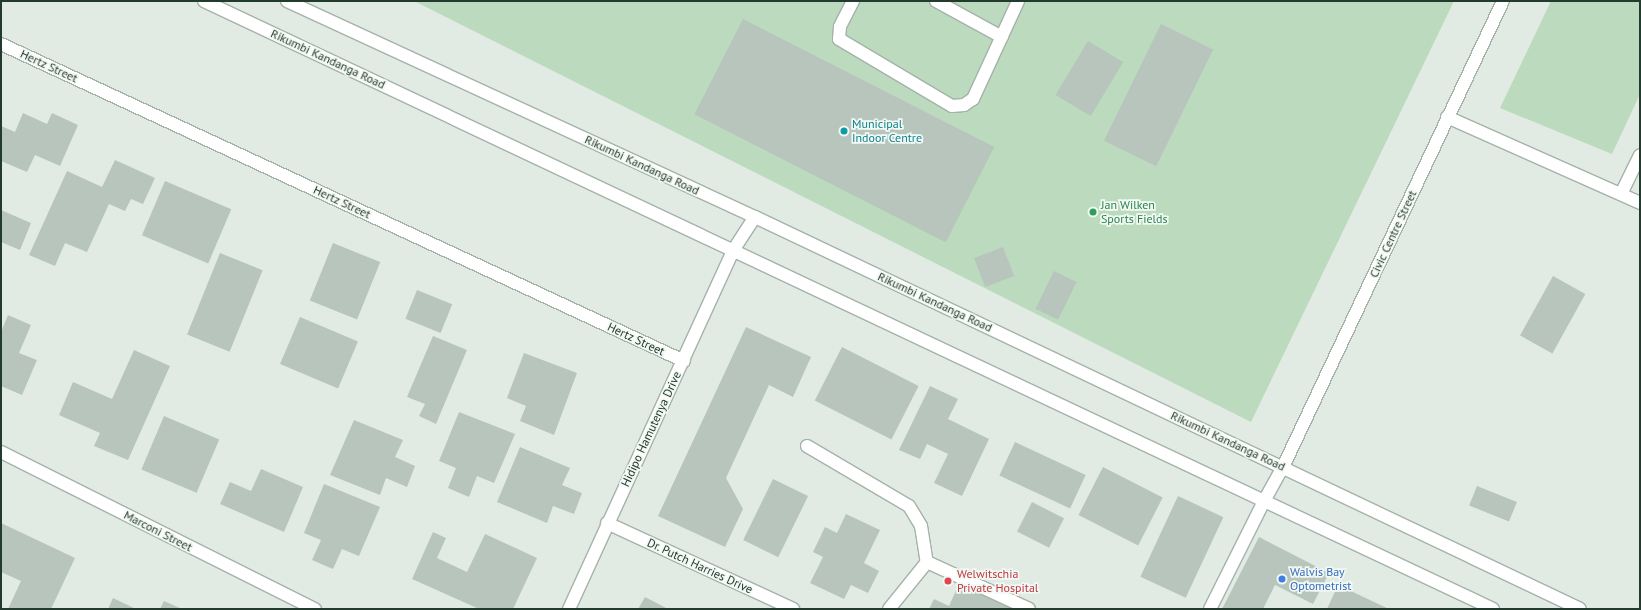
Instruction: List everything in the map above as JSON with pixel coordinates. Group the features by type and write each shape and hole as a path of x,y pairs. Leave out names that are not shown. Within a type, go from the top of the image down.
{"main road":[{"name":"Rikumbi Kandanga Road","path":"204,1 734,249 1493,609"},
{"name":"Rikumbi Kandanga Road","path":"287,1 755,217 1284,467 1580,609"},
{"path":"853,1 840,27 839,39 952,106 964,105 973,99 1018,1"},
{"path":"936,1 1002,37"},
{"name":"Civic Centre Street","path":"1264,501 1284,467 1447,117 1503,1"},
{"name":"Hertz Street","path":"1,44 684,361"},
{"path":"1447,117 1640,203"},
{"path":"1621,194 1640,154"},
{"name":"Hidipo Hamutenya Drive","path":"569,609 607,523 684,361 734,249 755,217"},
{"path":"806,446 909,506 921,526 927,562 889,609"},
{"name":"Marconi Street","path":"1,452 315,609"},
{"path":"1210,609 1264,501"},
{"name":"Dr. Putch Harries Drive","path":"607,523 793,609"},
{"path":"927,562 1029,609"}],"green space":[{"name":"Jan Wilken Sports Fields","path":"414,1 1454,1 1251,422"},
{"path":"1551,1 1640,1 1640,94 1612,154 1500,108"}],"building":[{"name":"Municipal Indoor Centre","path":"743,19 994,147 946,242 694,114"},
{"path":"1161,24 1213,49 1156,166 1104,141"},
{"path":"1088,41 1123,62 1091,116 1056,95"},
{"path":"23,113 47,124 52,113 78,125 60,166 35,155 27,172 1,161 1,126 15,132"},
{"path":"115,160 155,178 143,204 131,199 125,211 109,204 87,252 65,243 55,266 29,255 67,171 102,187"},
{"path":"165,181 231,209 208,263 142,235"},
{"path":"1,210 31,223 20,250 1,242"},
{"path":"333,243 380,262 357,320 310,300"},
{"path":"1003,247 1014,276 985,287 974,258"},
{"path":"220,253 263,270 230,352 187,335"},
{"path":"1054,271 1076,282 1058,320 1036,309"},
{"path":"1553,276 1585,294 1552,353 1520,335"},
{"path":"417,290 452,304 441,333 405,319"},
{"path":"8,315 31,325 19,353 37,360 22,395 1,386 1,332"},
{"path":"300,317 358,342 338,389 280,364"},
{"path":"746,327 811,357 793,397 769,385 726,478 743,509 725,547 658,516"},
{"path":"433,336 467,350 436,424 419,416 425,404 407,397"},
{"path":"842,347 919,386 891,440 815,400"},
{"path":"134,350 170,366 128,460 94,446 100,433 59,415 73,382 112,399"},
{"path":"524,353 577,373 554,435 520,421 526,406 507,398"},
{"path":"930,386 958,399 948,419 989,439 962,496 934,483 948,454 927,444 920,459 899,450"},
{"path":"459,412 515,434 494,483 477,476 469,497 448,488 456,468 439,461"},
{"path":"164,416 219,439 197,493 141,469"},
{"path":"354,420 403,440 395,457 415,466 407,487 386,478 380,495 330,475"},
{"path":"1015,442 1086,475 1070,508 999,476"},
{"path":"520,447 570,468 562,485 582,493 574,514 553,506 547,523 497,502"},
{"path":"1103,467 1163,497 1138,546 1078,515"},
{"path":"261,469 303,487 284,532 220,504 230,482 251,491"},
{"path":"773,479 808,496 778,557 743,540"},
{"path":"324,484 380,507 359,556 342,549 333,569 312,560 321,540 304,533"},
{"path":"1477,486 1517,502 1509,522 1469,505"},
{"path":"1178,496 1223,517 1186,598 1140,577"},
{"path":"1032,502 1064,518 1049,548 1017,531"},
{"path":"846,514 880,530 864,563 879,571 868,593 851,585 844,599 810,583 823,557 813,552 825,527 837,533"},
{"path":"1,523 75,558 51,609 8,609 21,581 1,572"},
{"path":"433,532 446,538 437,558 467,572 485,534 537,558 513,609 479,609 412,579"},
{"name":"Walvis Bay Optometrist","path":"1259,537 1329,573 1313,604 1275,585 1263,609 1222,609"},
{"path":"959,584 1014,609 929,609 934,599 949,606"},
{"path":"1338,585 1389,609 1327,609"},
{"path":"645,597 668,609 638,609"},
{"path":"113,598 136,609 108,609"},
{"path":"164,601 182,609 160,609"}],"place":[{"name":"Municipal Indoor Centre","path":"844,131"},
{"name":"Jan Wilken Sports Fields","path":"1093,212"},
{"name":"Walvis Bay Optometrist","path":"1282,579"},
{"name":"Welwitschia Private Hospital","path":"948,581"}]}
